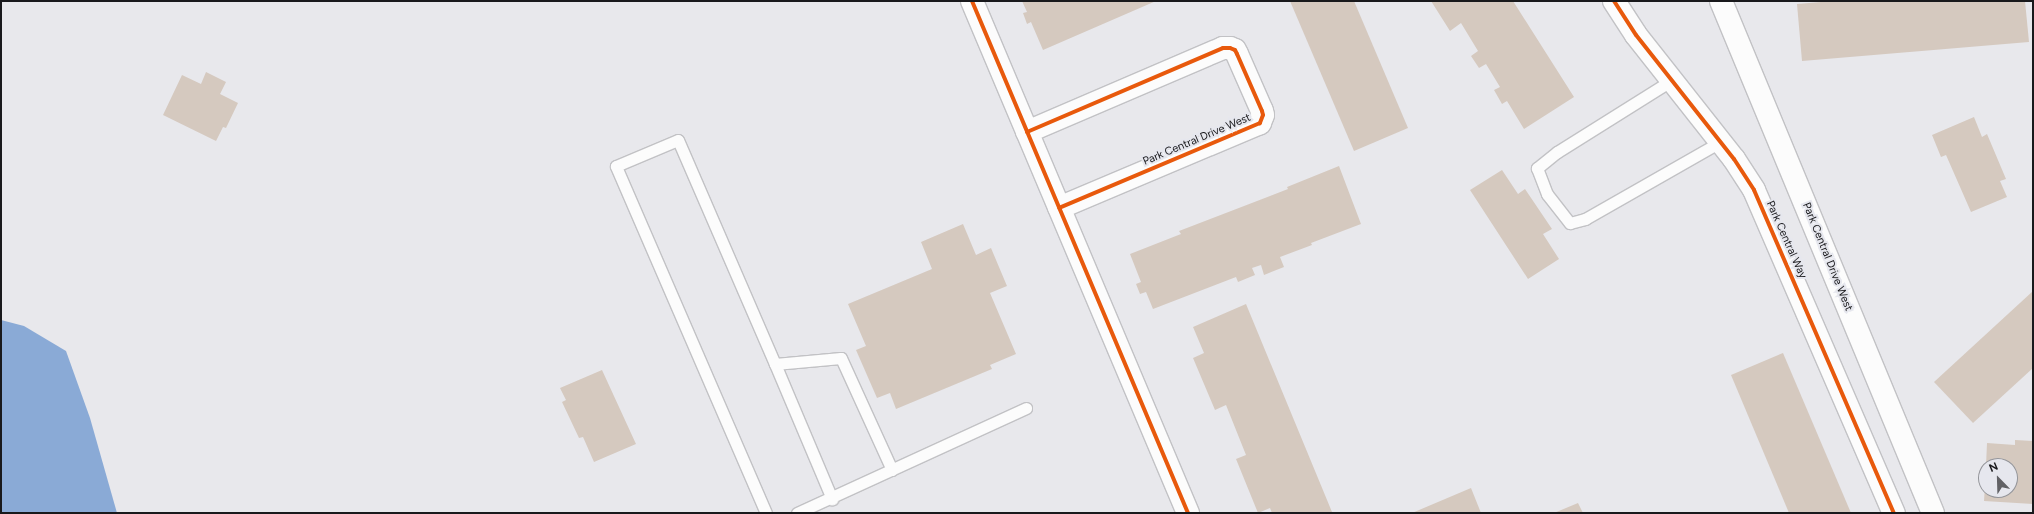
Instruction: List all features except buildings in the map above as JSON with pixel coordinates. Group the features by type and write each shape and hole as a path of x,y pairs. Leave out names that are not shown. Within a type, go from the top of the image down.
{"street":[{"path":"972,1 1188,513"},
{"name":"Park Central Way","path":"1614,1 1636,35 1720,142 1754,190 1894,513"},
{"name":"Park Central Drive West","path":"1721,1 1933,513"},
{"name":"Park Central Drive West","path":"1027,132 1222,48 1230,48 1235,50 1262,111 1263,115 1260,123 1059,208"}],"lane":[{"path":"1672,80 1557,152 1537,168 1547,194 1570,224 1585,219 1720,142"},
{"path":"766,513 616,166 678,140 832,498"},
{"path":"775,364 841,358 892,470"},
{"path":"798,513 1026,408"}],"water":[{"path":"1,320 24,326 66,351 90,418 117,513 1,513"}],"cycle path":[{"path":"972,1 1188,513"},
{"path":"1614,1 1636,35 1734,159 1754,190 1894,513"},
{"path":"1027,132 1223,48 1235,50 1262,111 1263,115 1260,123 1059,208"}]}
